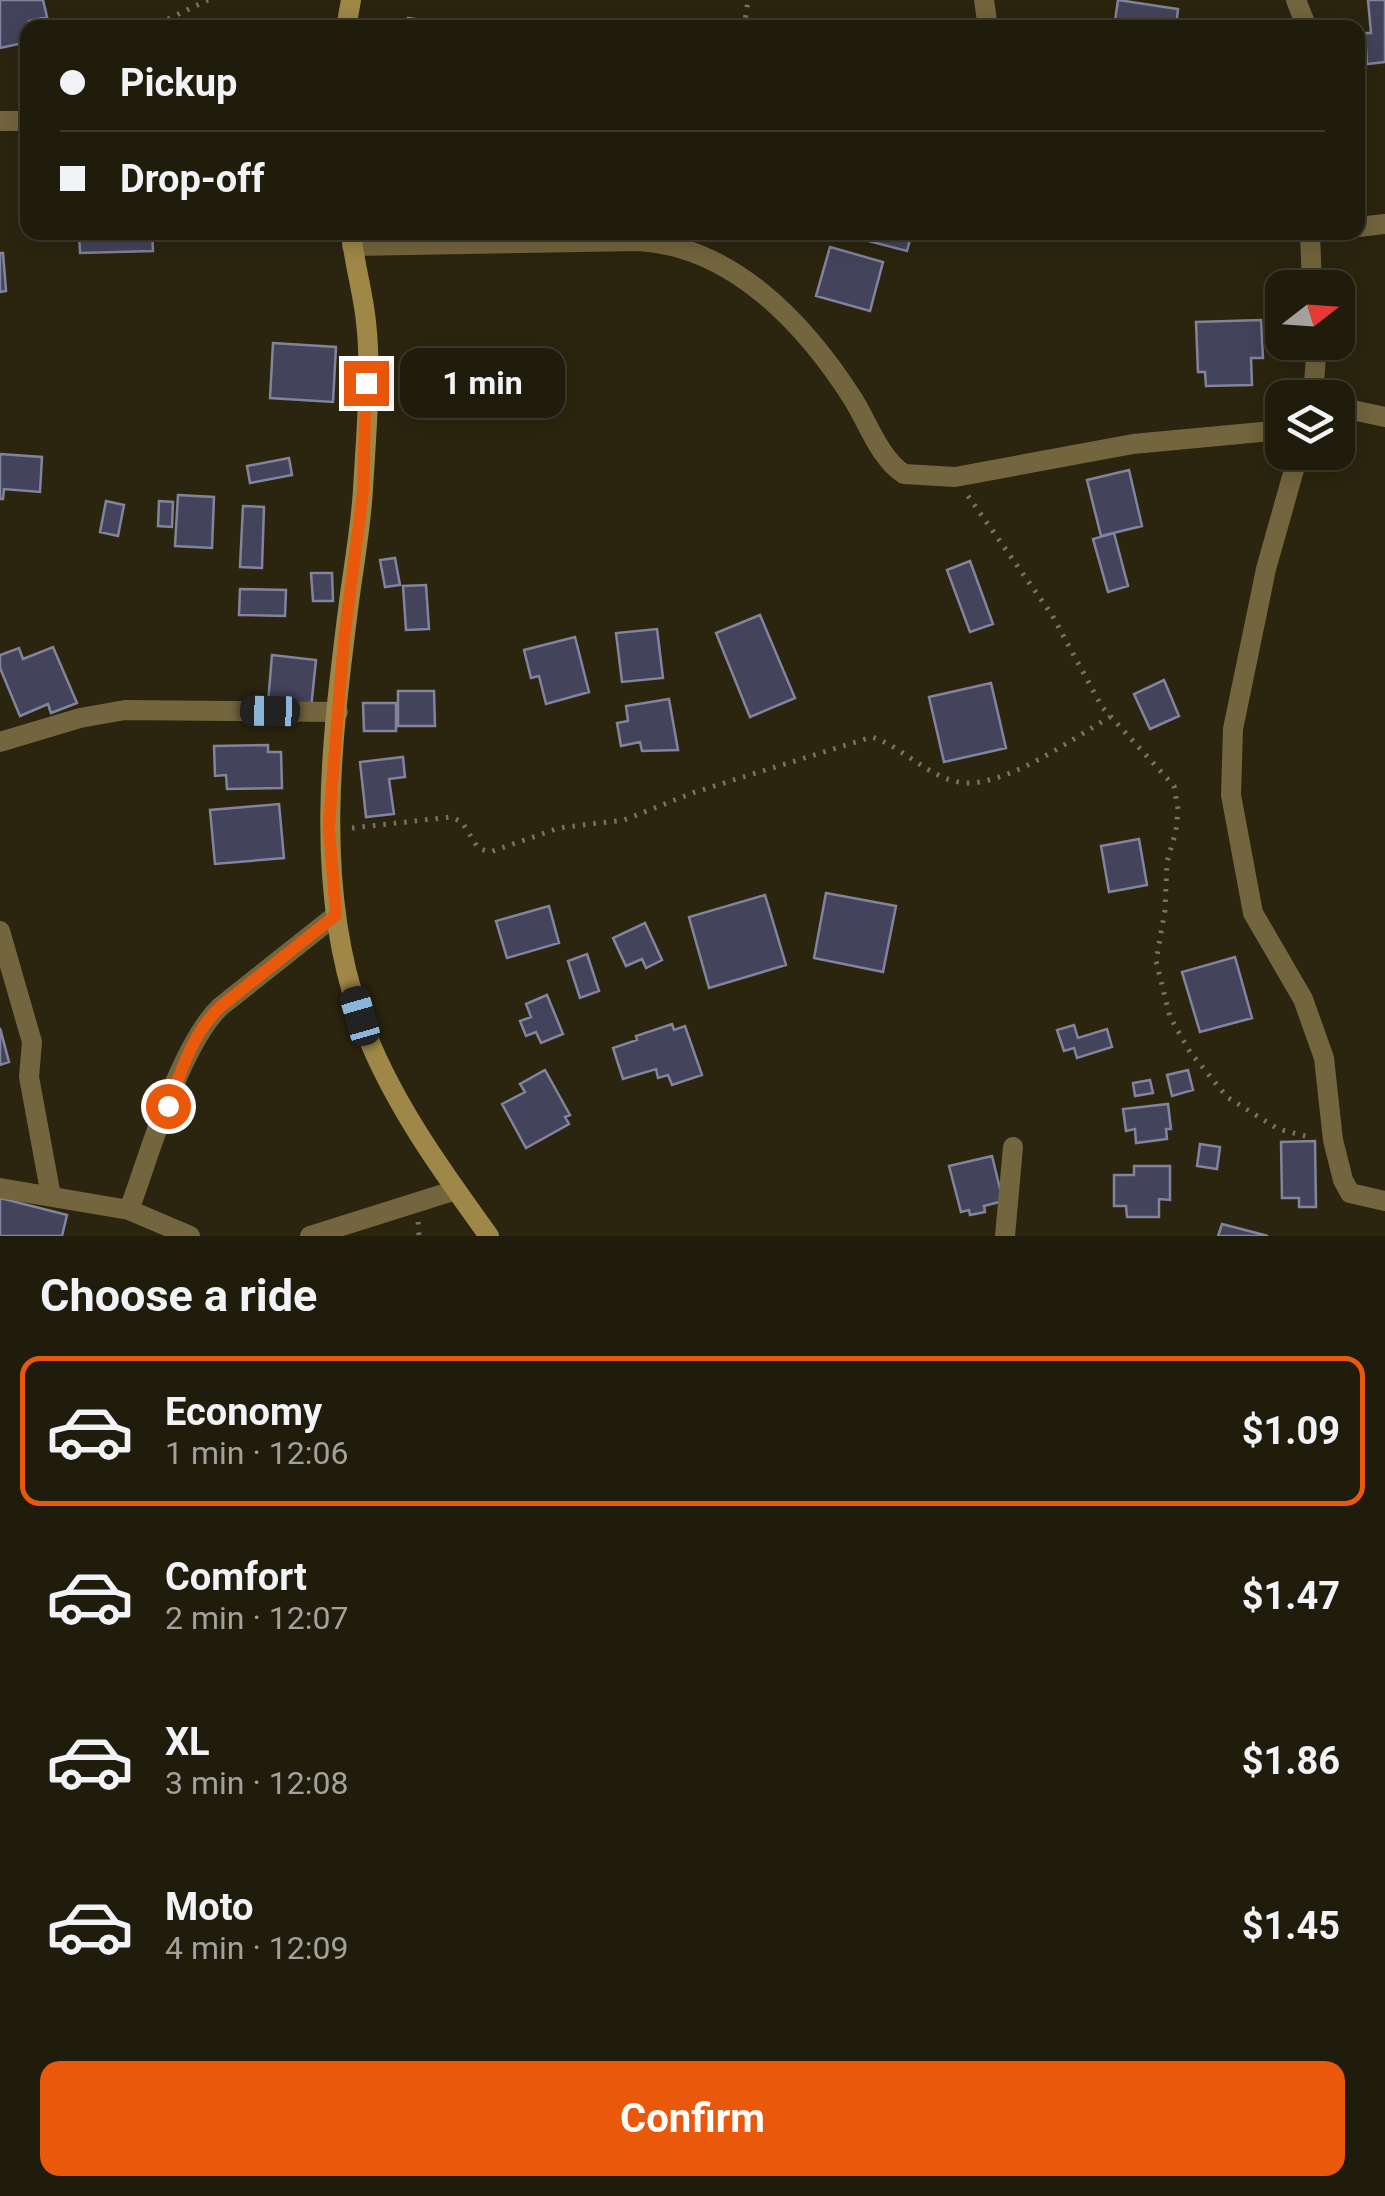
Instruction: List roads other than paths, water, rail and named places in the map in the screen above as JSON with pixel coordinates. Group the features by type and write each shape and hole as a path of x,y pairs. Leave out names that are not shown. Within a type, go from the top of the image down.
{"street":[{"path":"352,240 367,326 363,492 329,828 336,915 360,1016 402,1107 489,1236"},
{"path":"447,240 663,243 688,250 747,281 776,304 834,371 884,452 901,472 955,477 1133,444 1265,432"},
{"path":"1310,240 1311,270"},
{"path":"1355,411 1385,417"},
{"path":"1294,470 1266,569 1233,729 1231,795 1253,913 1314,1025 1324,1058 1334,1140 1348,1191 1385,1201"},
{"path":"0,742 80,718 125,710 338,712"},
{"path":"129,1210 190,1048 205,1022 336,915"},
{"path":"0,931 32,1042 28,1077 51,1196"},
{"path":"1005,1236 1013,1147"},
{"path":"0,1188 129,1210 190,1236"},
{"path":"310,1236 456,1190"}]}
